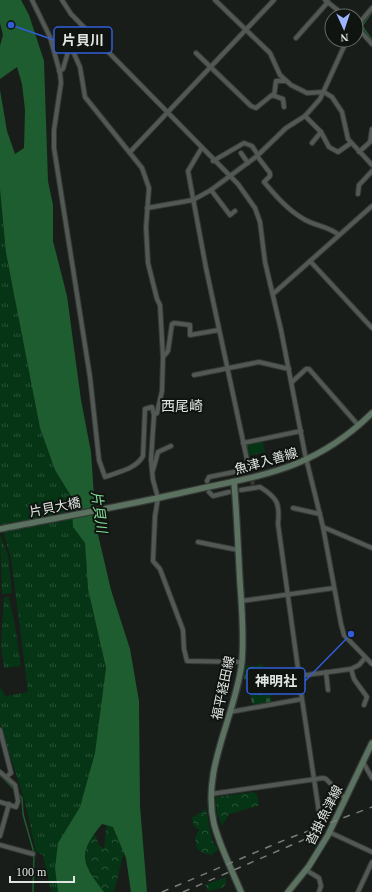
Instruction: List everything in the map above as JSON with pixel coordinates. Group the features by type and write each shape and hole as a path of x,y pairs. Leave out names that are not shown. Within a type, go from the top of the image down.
{"main road":[{"name":"魚津入善線","path":"155,499 281,471 308,460 339,442 372,413"},
{"name":"福平経田線","path":"234,482 243,644 242,662 238,682 212,775 211,794 213,817 217,834 241,892"},
{"name":"片貝大橋","path":"0,529 155,499"},
{"name":"沓掛魚津線","path":"288,892 306,870 329,832 372,743"}],"street":[{"path":"32,0 50,37 61,83 54,130 54,148 90,377 99,460 105,477 135,465 141,461 143,456 145,409 152,407 154,415 151,460 153,470"},
{"path":"62,0 71,14 213,161 230,176 251,203 257,215 260,222 265,262 323,527 344,635 372,664"},
{"path":"214,0 270,52 280,75 287,81 307,93 324,92 332,97 342,112 346,135 351,143 372,165"},
{"path":"130,152 168,114 274,0"},
{"path":"296,38 327,1 335,8"},
{"path":"364,17 372,8"},
{"path":"364,35 372,44"},
{"path":"147,208 193,200 211,190 257,156 286,128 305,116 324,92 343,48"},
{"path":"59,71 63,69 68,52 72,50 80,66 85,97 142,168 149,188 146,227 148,263 157,299 160,304 163,357 161,403 157,413 154,415"},
{"path":"196,53 254,108 259,106 267,98 274,96 283,99 284,107"},
{"path":"274,96 276,81 287,81"},
{"path":"305,116 321,132 327,144 338,152 351,143"},
{"path":"360,152 370,142 372,129"},
{"path":"312,143 321,132"},
{"path":"213,161 244,143 252,146 257,156 270,173 270,176 264,182 282,202 303,218 331,229 339,235"},
{"path":"202,149 188,171 219,330 249,469 209,477 207,481"},
{"path":"241,153 248,163"},
{"path":"358,194 359,185 372,171"},
{"path":"211,190 230,215 235,211"},
{"path":"273,294 372,206"},
{"path":"310,261 372,328"},
{"path":"163,357 168,351 172,324 174,323 190,324 190,335 219,330"},
{"path":"194,375 260,362 289,369"},
{"path":"292,382 306,369 309,369 359,426"},
{"path":"243,443 301,431"},
{"path":"171,446 158,452 153,470 152,480 155,499 153,561 160,569 183,630 184,649 187,661 242,662"},
{"path":"241,490 260,487 276,500 280,507 278,524 320,819"},
{"path":"209,492 213,496 229,492"},
{"path":"293,508 320,514"},
{"path":"323,527 372,548"},
{"path":"198,542 238,550"},
{"path":"241,601 334,588"},
{"path":"299,676 351,669 359,665 365,658"},
{"path":"351,669 354,679 368,697 364,705"},
{"path":"326,672 328,690"},
{"path":"230,712 302,699"},
{"path":"0,730 11,773 6,777"},
{"path":"362,762 372,778"},
{"path":"0,772 15,786 18,801 16,807 0,802"},
{"path":"211,794 314,779 326,779 345,798"},
{"path":"0,836 9,804"},
{"path":"329,832 372,852"},
{"path":"0,845 33,854"},
{"path":"358,892 372,862"},
{"path":"306,870 319,878 321,886 319,892"}],"green space":[{"path":"0,189 6,253 40,428 55,470 71,496 73,527 85,543 88,589 106,668 96,751 80,807 58,843 59,892 51,892 43,855 36,852 25,802 0,723 0,687 6,696 28,692 11,558 0,522"},
{"path":"262,440 265,452 248,456 246,446"},
{"path":"0,534 8,555 12,593 2,594"},
{"path":"4,597 9,597 21,666 4,668 1,646"},
{"path":"263,664 265,673 271,673 273,684 269,686 272,702 253,706 250,694 250,679 244,680 246,665 251,667"},
{"path":"253,792 257,794 259,806 229,814 222,826 217,813 216,797"},
{"path":"206,809 212,840 218,849 212,855 203,853 197,849 195,838 199,830 194,826 192,818"},
{"path":"115,815 125,848 114,892 72,892 75,857 88,832 96,836 98,844 104,849 107,819"},
{"path":"226,877 226,884 222,888 208,891 205,885"}],"shaded area":[{"path":"0,0 21,0 29,15 44,61 48,181 53,205 53,241 67,296 81,400 91,452 96,526 111,590 130,649 139,701 140,806 147,892 131,892 126,858 113,827 102,824 89,843 85,858 90,873 104,892 58,892 55,868 58,843 80,807 95,753 106,668 88,589 85,543 73,527 71,496 55,470 40,428 6,253 0,189 0,90 7,131 15,154 24,148 25,110 22,84 17,67 0,79 0,46 3,35 0,23"}],"waterway":[{"path":"372,12 362,26 372,40"},
{"path":"0,775 14,789"},
{"path":"18,793 22,798 23,814 34,853 33,892"}],"tunnel":[{"path":"249,469 254,488"}],"railway":[{"path":"162,892 287,839 372,807"},
{"path":"183,892 324,831"}],"place":[{"name":"片貝川","path":"11,25"},
{"name":"神明社","path":"351,634"}],"district":[{"name":"西尾崎","path":"182,406"}]}
